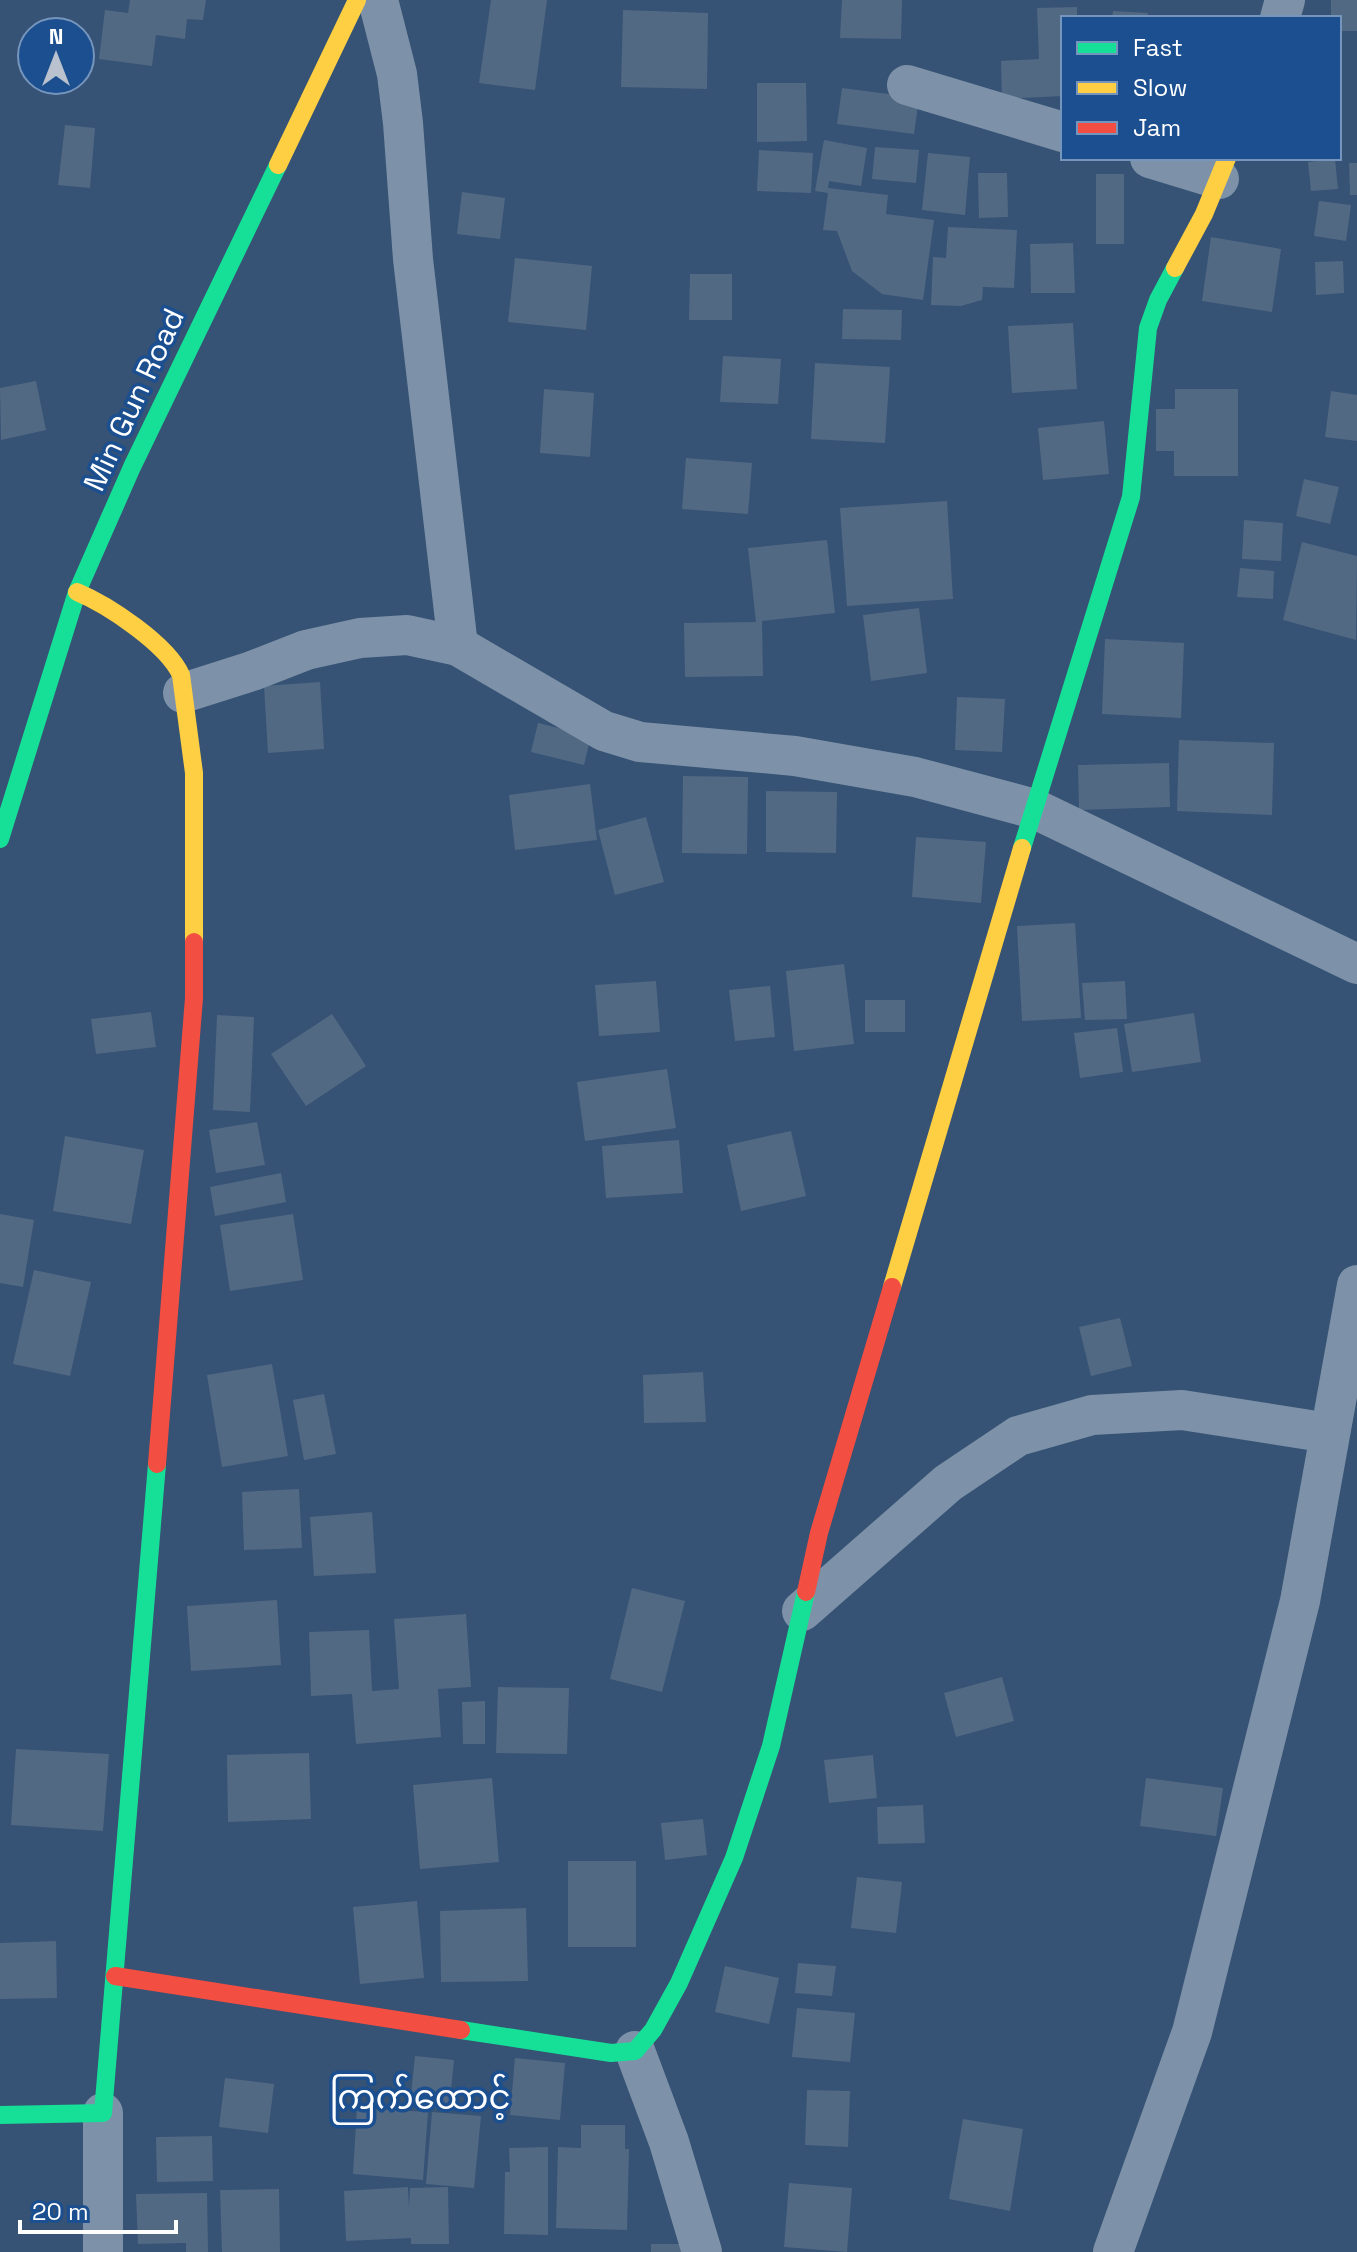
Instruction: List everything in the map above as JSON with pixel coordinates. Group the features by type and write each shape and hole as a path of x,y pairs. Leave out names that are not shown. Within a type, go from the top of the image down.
{"street":[{"name":"Min Gun Road","path":"0,839 77,592 132,467 357,0"},
{"path":"378,0 397,74 413,259 458,646"},
{"path":"907,85 1061,131"},
{"path":"115,1976 611,2053 635,2051 653,2030 679,1983 734,1858 771,1746 832,1488 1131,497 1148,328 1158,300 1204,214 1223,168 1165,160"},
{"path":"77,592 103,603 168,655 181,675 194,773 194,998 103,2113 103,2252"},
{"path":"183,693 306,650 360,638 407,635 458,646 604,731 640,742 795,756 915,777 1035,809 1357,964"},
{"path":"1113,2252 1192,2032 1300,1601 1357,1285"},
{"path":"802,1611 948,1483 1018,1436 1092,1415 1182,1410 1329,1433"},
{"path":"635,2051 669,2142 702,2252"},
{"path":"0,2115 103,2113"}],"building":[{"path":"130,0 206,0 203,20 187,19 185,39 156,35 152,66 99,59 105,10 128,13"},
{"path":"491,0 547,0 535,90 479,83"},
{"path":"842,0 902,0 901,39 840,38"},
{"path":"1331,0 1357,0 1357,31 1341,31 1341,16 1331,16"},
{"path":"1077,7 1077,16 1061,16 1061,96 1002,99 1001,61 1039,59 1037,8"},
{"path":"623,10 708,13 707,89 621,87"},
{"path":"1113,11 1148,13 1147,16 1112,16"},
{"path":"757,83 806,83 807,141 757,142"},
{"path":"842,88 919,98 914,134 837,124"},
{"path":"65,125 95,128 90,188 58,185"},
{"path":"824,140 867,148 861,186 829,181 828,188 888,195 886,214 934,220 923,300 882,294 852,271 837,231 823,230 828,193 815,191"},
{"path":"875,147 919,150 916,183 872,179"},
{"path":"759,150 813,153 811,193 757,191"},
{"path":"928,153 970,157 965,215 922,210"},
{"path":"1335,160 1338,189 1311,191 1308,162"},
{"path":"1349,163 1357,163 1357,195 1350,195"},
{"path":"978,173 1007,173 1008,217 979,218"},
{"path":"1096,174 1124,174 1124,244 1096,244"},
{"path":"462,192 505,198 500,239 457,234"},
{"path":"1319,201 1351,205 1346,241 1314,236"},
{"path":"948,227 1017,230 1014,288 983,287 982,300 961,306 931,305 933,257 946,258"},
{"path":"1211,237 1281,249 1272,312 1202,301"},
{"path":"1073,243 1075,293 1031,293 1030,244"},
{"path":"515,258 592,266 586,330 508,322"},
{"path":"1343,261 1344,293 1316,295 1315,262"},
{"path":"690,274 732,274 732,320 689,320"},
{"path":"843,309 902,310 901,340 842,339"},
{"path":"1073,323 1077,389 1012,393 1008,326"},
{"path":"723,356 781,359 778,404 720,402"},
{"path":"815,363 890,367 885,443 811,439"},
{"path":"36,381 46,430 1,440 0,388"},
{"path":"544,389 594,393 590,457 540,453"},
{"path":"1175,389 1238,389 1238,476 1174,476 1174,451 1156,451 1156,409 1175,409"},
{"path":"1331,391 1357,395 1357,441 1325,437"},
{"path":"1104,421 1109,474 1043,480 1038,428"},
{"path":"686,458 752,463 748,514 682,509"},
{"path":"1304,479 1339,487 1330,524 1296,516"},
{"path":"947,501 953,599 847,606 840,508"},
{"path":"1244,520 1283,523 1281,561 1242,559"},
{"path":"827,540 835,613 762,621 763,676 685,677 684,623 756,622 748,548"},
{"path":"1302,542 1357,556 1356,640 1283,620"},
{"path":"1240,568 1274,571 1273,599 1237,597"},
{"path":"919,608 927,673 871,681 863,615"},
{"path":"1105,639 1184,643 1181,718 1102,714"},
{"path":"320,682 324,749 268,753 264,686"},
{"path":"957,697 1005,699 1002,752 955,750"},
{"path":"538,723 591,736 584,765 531,752"},
{"path":"1179,740 1274,743 1272,815 1177,811"},
{"path":"1169,763 1170,807 1079,810 1078,765"},
{"path":"683,776 748,777 747,854 682,853"},
{"path":"590,784 597,840 515,850 509,795"},
{"path":"766,791 837,792 836,853 766,852"},
{"path":"646,817 664,882 615,895 598,830"},
{"path":"916,837 986,842 981,903 912,897"},
{"path":"1075,923 1081,1018 1022,1021 1017,926"},
{"path":"844,964 854,1044 794,1051 786,971"},
{"path":"656,981 660,1032 599,1036 595,985"},
{"path":"1125,981 1127,1019 1085,1020 1082,983"},
{"path":"770,986 775,1037 735,1041 729,990"},
{"path":"865,1000 905,1000 905,1032 865,1032"},
{"path":"151,1012 156,1047 96,1054 91,1019"},
{"path":"1194,1013 1201,1062 1132,1072 1124,1024"},
{"path":"332,1014 366,1066 306,1106 271,1054"},
{"path":"217,1015 254,1017 250,1112 213,1110"},
{"path":"1117,1028 1123,1072 1080,1078 1074,1033"},
{"path":"667,1069 676,1128 585,1141 577,1082"},
{"path":"257,1122 265,1165 216,1173 209,1130"},
{"path":"791,1131 806,1196 741,1211 727,1145"},
{"path":"65,1136 144,1150 131,1224 53,1211"},
{"path":"679,1140 683,1193 606,1198 602,1146"},
{"path":"281,1173 286,1202 215,1216 210,1187"},
{"path":"0,1214 34,1220 23,1287 0,1283"},
{"path":"293,1214 303,1280 230,1291 220,1225"},
{"path":"34,1270 91,1282 70,1376 13,1364"},
{"path":"1120,1318 1132,1366 1091,1376 1079,1327"},
{"path":"272,1364 288,1456 222,1467 207,1375"},
{"path":"703,1372 706,1422 644,1423 643,1375"},
{"path":"324,1394 336,1454 304,1460 293,1400"},
{"path":"299,1489 302,1548 244,1550 242,1492"},
{"path":"372,1512 376,1573 314,1576 310,1517"},
{"path":"632,1588 685,1601 662,1692 610,1679"},
{"path":"277,1600 281,1665 191,1671 187,1606"},
{"path":"466,1614 471,1687 438,1689 441,1737 356,1744 352,1694 311,1696 309,1632 369,1630 372,1691 399,1689 394,1619"},
{"path":"1002,1677 1014,1721 956,1737 944,1693"},
{"path":"498,1687 569,1688 567,1754 496,1753"},
{"path":"485,1701 485,1744 463,1744 462,1702"},
{"path":"16,1749 109,1754 103,1831 11,1825"},
{"path":"309,1753 311,1819 228,1822 227,1755"},
{"path":"873,1755 877,1798 829,1803 824,1760"},
{"path":"492,1778 499,1862 420,1869 413,1785"},
{"path":"1146,1778 1223,1788 1216,1836 1140,1826"},
{"path":"923,1805 925,1843 878,1844 877,1807"},
{"path":"703,1819 707,1855 665,1860 661,1823"},
{"path":"568,1861 636,1861 636,1947 568,1947"},
{"path":"857,1877 902,1882 896,1933 851,1928"},
{"path":"417,1901 424,1978 360,1984 353,1907"},
{"path":"526,1908 528,1981 441,1982 440,1911"},
{"path":"56,1941 57,1998 0,1999 0,1943"},
{"path":"798,1963 836,1966 832,1996 795,1993"},
{"path":"725,1966 779,1978 769,2024 715,2012"},
{"path":"797,2008 855,2013 850,2062 792,2057"},
{"path":"415,2056 454,2060 449,2110 410,2105"},
{"path":"515,2058 565,2063 560,2120 510,2115"},
{"path":"225,2078 274,2084 268,2133 219,2127"},
{"path":"807,2090 850,2091 848,2147 805,2145"},
{"path":"357,2108 428,2112 423,2180 353,2174"},
{"path":"432,2112 481,2116 474,2188 426,2184"},
{"path":"963,2119 1023,2129 1010,2211 949,2199"},
{"path":"581,2125 625,2125 625,2149 629,2149 627,2230 556,2228 558,2147 581,2148"},
{"path":"212,2136 213,2181 157,2182 156,2137"},
{"path":"548,2147 548,2235 504,2234 505,2172 510,2172 509,2148"},
{"path":"789,2183 852,2188 847,2252 784,2247"},
{"path":"408,2187 409,2208 410,2188 448,2187 449,2244 411,2244 411,2238 346,2241 344,2191"},
{"path":"279,2189 280,2252 222,2252 220,2190"},
{"path":"207,2193 208,2252 186,2252 186,2243 138,2244 136,2194"},
{"path":"651,2244 688,2244 688,2252 651,2252"}],"traffic: fast":[{"path":"0,839 77,592 132,467 278,165"},
{"path":"1022,848 1131,497 1148,328 1175,268"},
{"path":"0,2115 103,2113 157,1464"},
{"path":"461,2030 611,2053 635,2051 653,2030 679,1983 734,1858 771,1746 806,1592"}],"traffic: slow":[{"path":"278,165 357,0"},
{"path":"1175,268 1204,214 1226,160"},
{"path":"77,592 135,627 163,651 181,675 194,773 194,942"},
{"path":"892,1287 1022,848"}],"traffic: jam":[{"path":"157,1464 194,998 194,942"},
{"path":"806,1592 819,1533 892,1287"},
{"path":"115,1976 461,2030"}],"district":[{"name":"ကြက်ထောင့်","path":"420,2097"}]}
